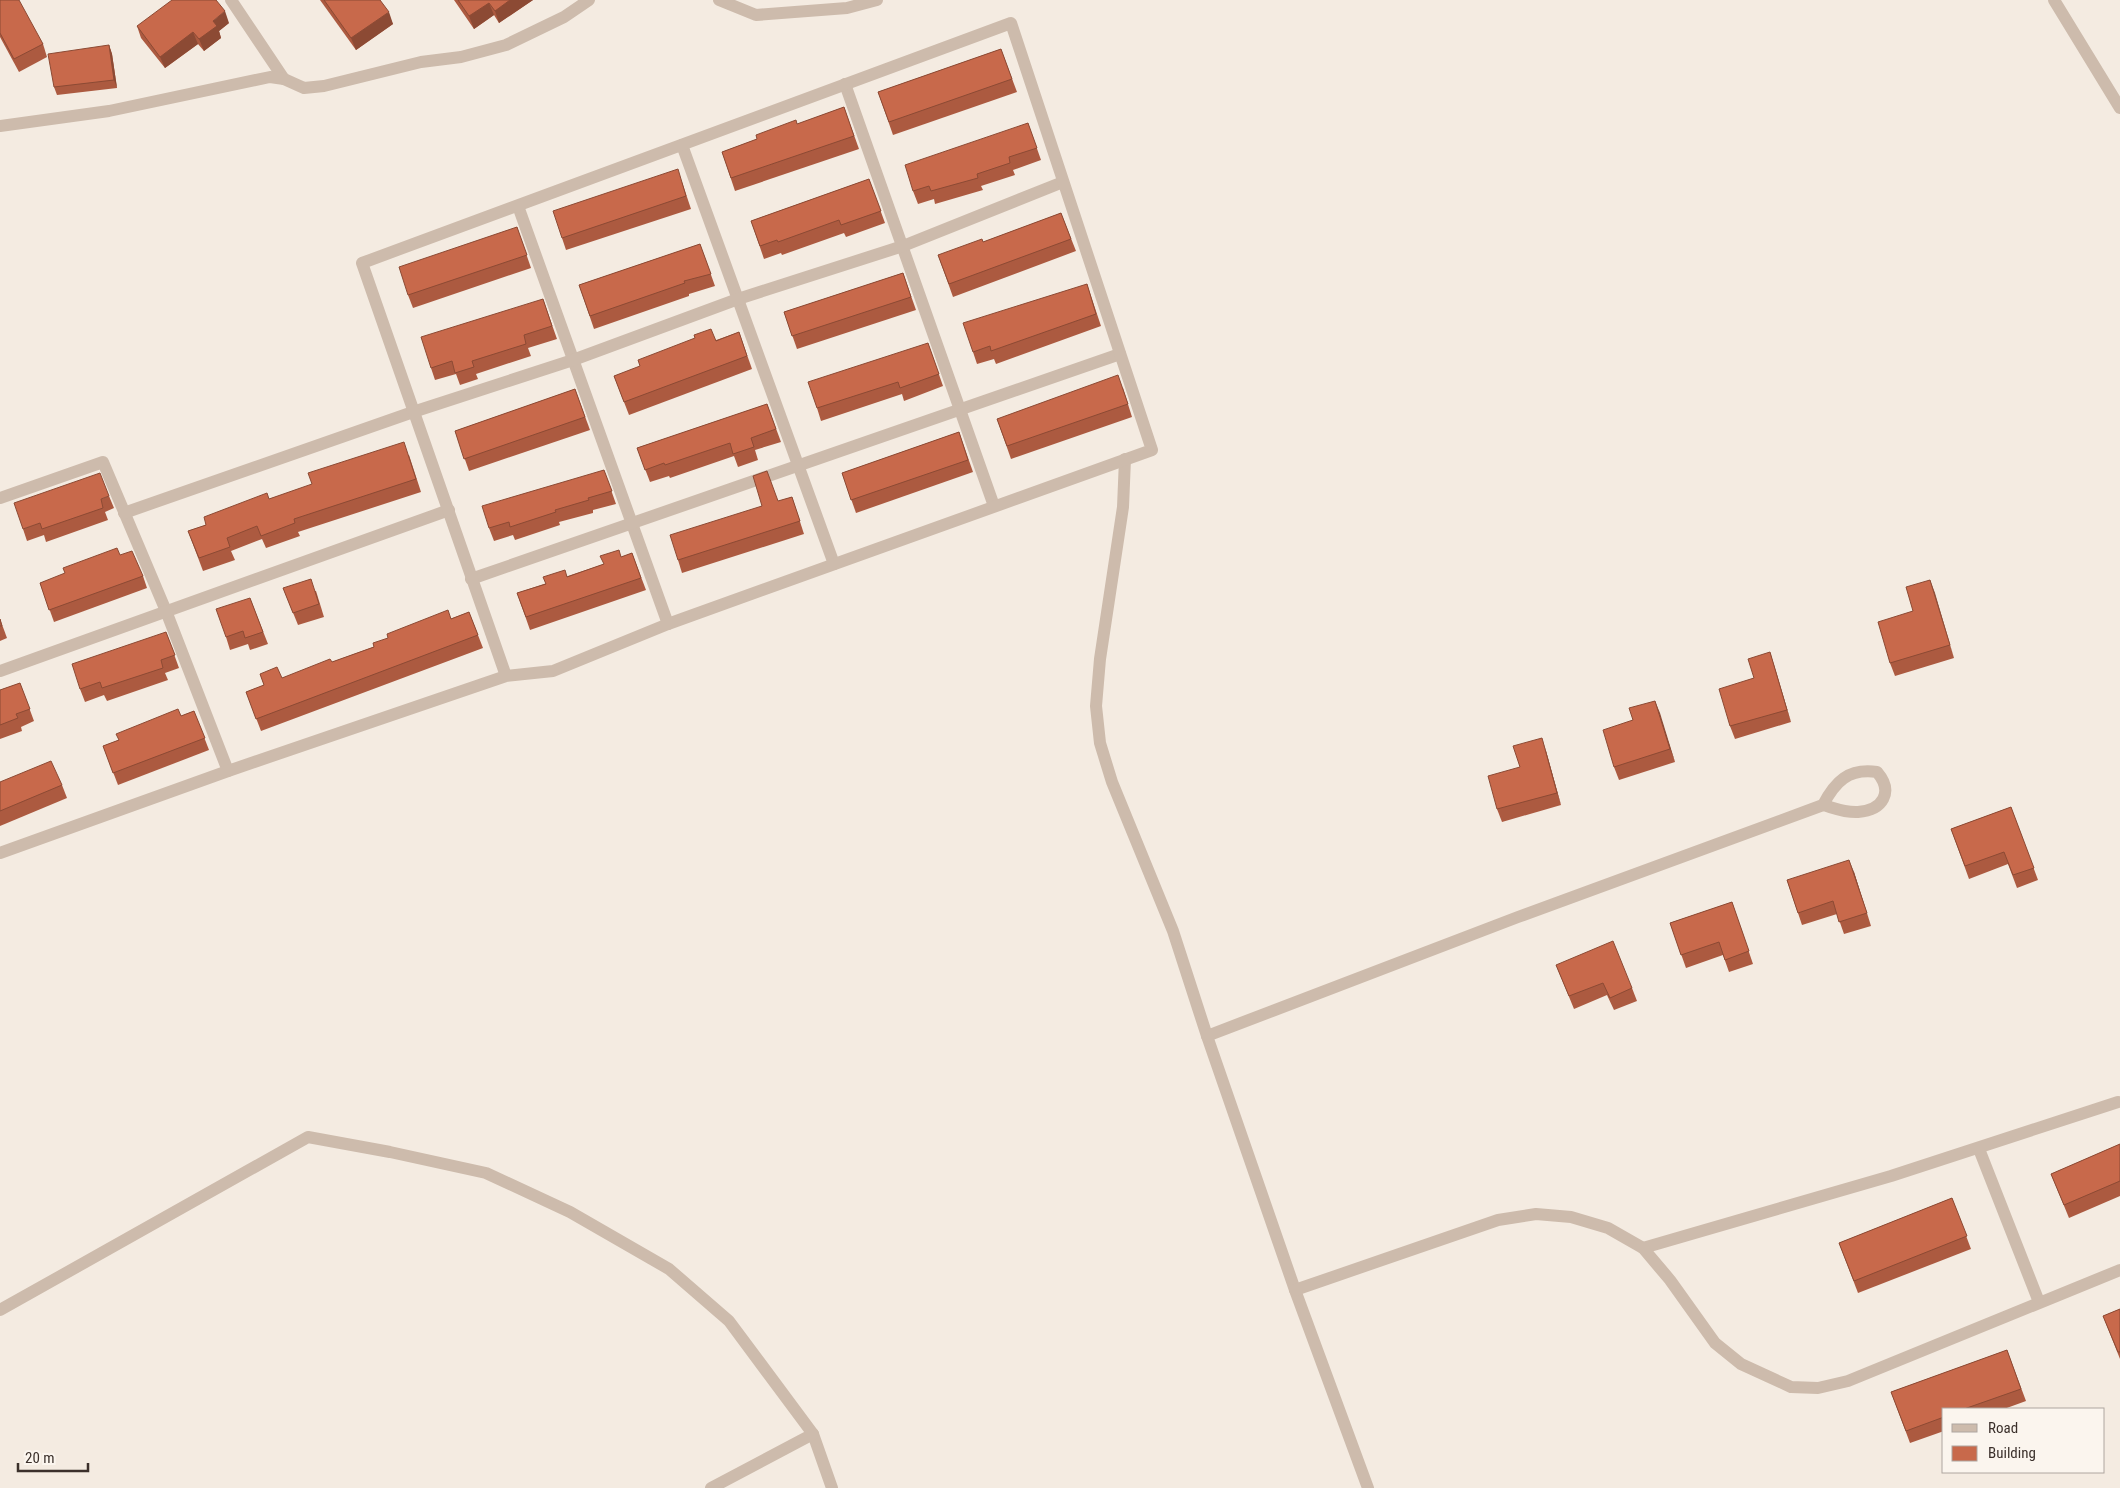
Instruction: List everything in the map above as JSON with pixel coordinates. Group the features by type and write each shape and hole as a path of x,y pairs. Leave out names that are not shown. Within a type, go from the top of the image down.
{"street":[{"path":"232,0 284,80"},
{"path":"0,126 109,111 270,77 304,88 324,86 421,62 470,54 506,45 564,17 589,0"},
{"path":"719,0 756,15 847,8 877,0"},
{"path":"2054,0 2120,108"},
{"path":"0,853 228,771 506,676 553,671 668,624 1152,450 1011,23 362,263 506,676"},
{"path":"845,84 994,506"},
{"path":"682,145 834,564"},
{"path":"124,513 413,412 573,360 738,299 902,246 1063,182"},
{"path":"518,206 668,624"},
{"path":"471,579 1120,354"},
{"path":"1125,459 1123,507 1100,659 1096,706 1100,744 1112,782 1173,931 1207,1036 1295,1290 1368,1488"},
{"path":"0,498 103,462 166,610 228,771"},
{"path":"0,671 449,510"},
{"path":"1207,1036 1518,917 1823,805 1839,810 1857,812 1873,809 1883,801 1886,790 1883,779 1877,772 1865,770 1853,773 1840,780 1832,789 1823,805"},
{"path":"1643,1248 1979,1149 2118,1102"},
{"path":"0,1310 308,1137 390,1152 486,1173 570,1212 669,1268 729,1321 813,1434 832,1488"},
{"path":"1979,1149 2039,1302"},
{"path":"1295,1290 1498,1220 1536,1214 1571,1217 1608,1228 1643,1248 1670,1280 1715,1343 1741,1364 1791,1386 1818,1388 1848,1380 2120,1270"},
{"path":"711,1488 813,1434"}],"building":[{"path":"0,0 19,0 43,44 14,59 0,33"},
{"path":"172,0 216,0 225,11 213,21 217,26 199,39 193,32 160,57 137,26"},
{"path":"324,0 380,0 389,12 351,38"},
{"path":"458,0 510,0 495,11 489,3 469,16"},
{"path":"109,45 114,80 54,87 48,54"},
{"path":"1001,49 1012,79 889,122 878,92"},
{"path":"844,107 854,136 731,178 722,152 757,139 756,135 796,120 797,124"},
{"path":"1028,123 1037,148 1009,157 1010,163 977,174 978,178 931,191 929,186 913,191 905,165"},
{"path":"678,169 686,196 562,238 553,211"},
{"path":"869,179 881,211 841,225 839,220 778,242 777,240 760,246 751,221"},
{"path":"1061,213 1071,239 949,284 938,255 982,239 983,242"},
{"path":"517,227 527,255 408,295 399,267"},
{"path":"700,244 711,274 684,281 685,283 590,316 579,285"},
{"path":"903,273 911,297 792,336 784,312"},
{"path":"1087,284 1096,314 991,351 990,346 973,352 963,323"},
{"path":"543,299 552,326 524,335 526,344 472,361 474,367 455,373 452,361 431,368 421,337"},
{"path":"711,329 716,341 739,332 747,356 624,402 614,376 640,366 638,360 695,338 694,335"},
{"path":"928,343 939,374 900,388 898,382 817,408 808,382"},
{"path":"1118,375 1128,404 1007,446 997,419"},
{"path":"575,389 585,417 464,459 455,431"},
{"path":"767,404 776,429 751,438 754,447 733,454 730,443 645,470 637,448"},
{"path":"959,432 968,460 851,500 842,473"},
{"path":"404,442 416,479 294,519 295,523 261,536 257,526 227,538 230,547 199,558 188,531 206,525 204,517 267,493 269,499 312,484 308,473"},
{"path":"604,470 612,491 510,527 509,522 489,528 482,506"},
{"path":"767,471 778,501 792,497 800,521 678,560 670,535 762,506 753,476"},
{"path":"100,473 109,496 101,499 103,508 42,529 40,523 23,529 14,503"},
{"path":"117,548 120,555 132,551 143,576 49,610 40,583 65,573 63,568"},
{"path":"619,550 621,557 632,553 641,578 526,617 517,593 546,584 543,577 565,570 567,577 604,564 600,556"},
{"path":"311,579 319,604 293,613 283,588"},
{"path":"1930,580 1950,645 1890,663 1878,622 1913,611 1906,587"},
{"path":"250,598 263,632 245,638 243,631 226,637 216,609"},
{"path":"448,610 451,619 469,612 478,635 256,719 246,692 264,685 260,674 277,667 282,678 330,659 332,662 374,647 373,643 388,638 387,634"},
{"path":"166,632 175,655 161,660 163,668 102,688 100,682 80,689 72,664"},
{"path":"1770,652 1787,710 1730,726 1719,689 1754,678 1748,659"},
{"path":"20,683 30,709 16,714 18,718 0,725 0,690"},
{"path":"1655,701 1670,749 1614,767 1603,730 1633,720 1629,708"},
{"path":"178,709 181,716 194,711 205,738 113,773 103,746 119,740 116,734"},
{"path":"1542,738 1557,793 1497,809 1488,776 1520,767 1513,746"},
{"path":"51,761 62,785 0,811 0,782"},
{"path":"2011,807 2034,868 2013,875 2004,852 1965,866 1951,829"},
{"path":"1849,860 1867,913 1839,922 1833,901 1798,913 1787,880"},
{"path":"1732,902 1749,951 1725,960 1719,942 1681,955 1670,923"},
{"path":"1613,941 1632,988 1610,998 1603,983 1569,996 1556,965"},
{"path":"2120,1144 2120,1181 2064,1205 2051,1174"},
{"path":"1952,1198 1967,1236 1854,1281 1839,1243"},
{"path":"2120,1309 2120,1352 2118,1352 2103,1316"},
{"path":"2007,1350 2021,1389 1967,1408 1942,1408 1942,1418 1906,1431 1891,1392"}]}
